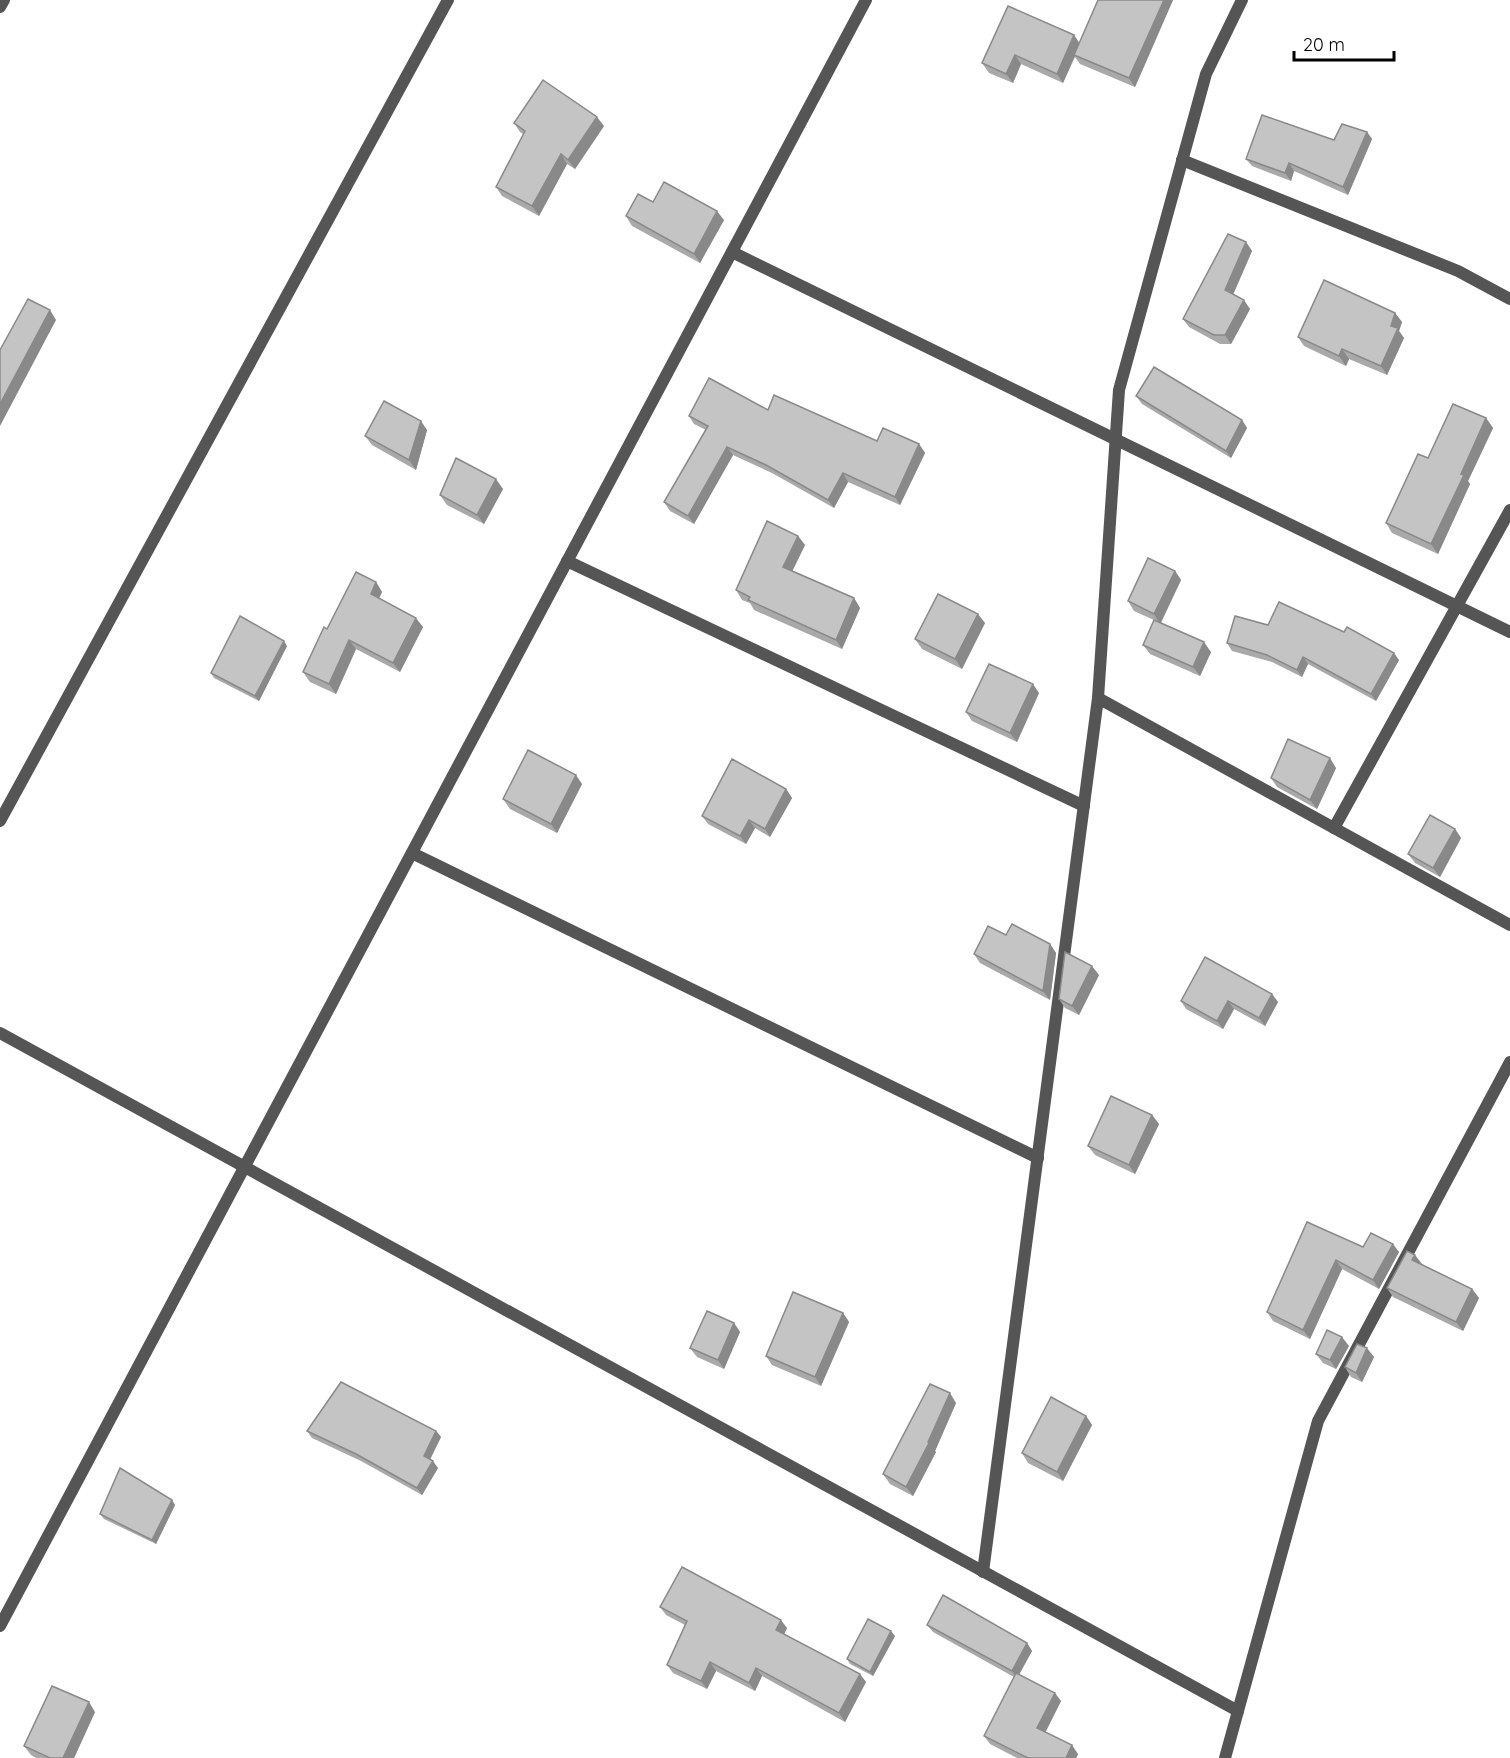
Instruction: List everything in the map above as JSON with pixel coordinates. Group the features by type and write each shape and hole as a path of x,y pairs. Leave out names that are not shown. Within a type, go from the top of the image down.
{"street":[{"path":"0,8 4,0"},
{"path":"0,821 448,0"},
{"path":"0,1626 866,0"},
{"path":"982,1572 1098,698 1119,390 1206,74 1242,0"},
{"path":"1182,160 1458,271 1510,300"},
{"path":"732,252 1510,632"},
{"path":"1334,828 1510,510"},
{"path":"567,561 1084,806"},
{"path":"1098,698 1510,925"},
{"path":"412,854 1038,1158"},
{"path":"0,1033 1238,1711"},
{"path":"1225,1758 1318,1421 1510,1062"}],"building":[{"path":"1098,0 1164,0 1129,78 1074,55"},
{"path":"1008,6 1074,35 1057,74 1015,55 1006,74 982,63"},
{"path":"543,80 597,117 568,160 561,154 532,206 496,187 525,131 514,123"},
{"path":"1262,115 1334,140 1342,124 1367,132 1343,187 1289,163 1285,173 1246,159"},
{"path":"664,182 717,211 694,254 626,216 638,194 653,202"},
{"path":"1228,234 1246,242 1225,290 1244,300 1225,335 1214,335 1183,319"},
{"path":"1324,280 1395,313 1391,326 1398,328 1381,366 1342,349 1339,356 1298,337"},
{"path":"28,299 50,310 0,404 0,350"},
{"path":"1154,367 1242,420 1226,451 1136,396"},
{"path":"709,378 768,410 774,395 877,441 883,428 919,444 895,497 843,473 828,500 766,465 727,447 688,516 664,502 708,426 689,416"},
{"path":"384,401 421,421 409,460 365,436"},
{"path":"1453,404 1486,418 1461,474 1464,475 1431,544 1386,523 1418,454 1428,458"},
{"path":"456,458 496,479 477,515 440,495"},
{"path":"767,521 798,536 783,567 854,598 836,640 748,600 750,597 736,590"},
{"path":"1148,558 1175,571 1154,614 1128,601"},
{"path":"356,572 376,582 371,594 416,618 393,663 349,640 329,684 303,672 324,627 327,629"},
{"path":"938,594 978,614 955,659 915,639"},
{"path":"1279,602 1344,632 1347,627 1394,653 1371,694 1303,657 1297,670 1267,655 1227,643 1235,616 1268,625"},
{"path":"240,616 284,641 255,696 211,673"},
{"path":"1154,620 1204,642 1193,667 1143,645"},
{"path":"989,664 1033,684 1010,733 966,712"},
{"path":"1288,739 1330,758 1310,800 1271,778"},
{"path":"528,750 576,775 551,824 503,799"},
{"path":"732,759 786,789 765,829 749,820 740,836 702,816"},
{"path":"1430,815 1455,829 1433,868 1408,854"},
{"path":"1012,924 1050,944 1043,991 974,954 988,926 1006,935"},
{"path":"1065,952 1092,966 1072,1006 1059,999"},
{"path":"1205,957 1272,994 1259,1018 1228,1001 1217,1021 1181,1001"},
{"path":"1111,1096 1152,1115 1129,1165 1088,1146"},
{"path":"1307,1222 1363,1247 1371,1233 1393,1244 1373,1280 1336,1260 1303,1330 1267,1312"},
{"path":"1407,1251 1415,1255 1412,1260 1472,1289 1456,1322 1387,1288"},
{"path":"793,1292 843,1313 815,1377 766,1356"},
{"path":"707,1311 734,1323 718,1360 690,1348"},
{"path":"1327,1330 1342,1337 1330,1360 1316,1354"},
{"path":"1357,1344 1367,1348 1356,1373 1345,1367"},
{"path":"341,1382 436,1431 424,1456 433,1461 417,1488 356,1454 307,1431"},
{"path":"930,1384 950,1393 929,1443 906,1487 883,1474"},
{"path":"1051,1397 1086,1416 1057,1472 1022,1453"},
{"path":"120,1468 172,1500 152,1540 100,1514"},
{"path":"682,1567 781,1620 776,1630 860,1674 839,1713 756,1668 749,1683 710,1662 701,1681 667,1665 687,1621 660,1607"},
{"path":"943,1595 1027,1643 1012,1671 927,1625"},
{"path":"868,1619 891,1631 870,1672 847,1659"},
{"path":"1016,1673 1055,1693 1037,1728 1072,1745 1066,1758 1028,1758 984,1736"},
{"path":"52,1686 89,1702 63,1758 50,1758 24,1746"}]}
